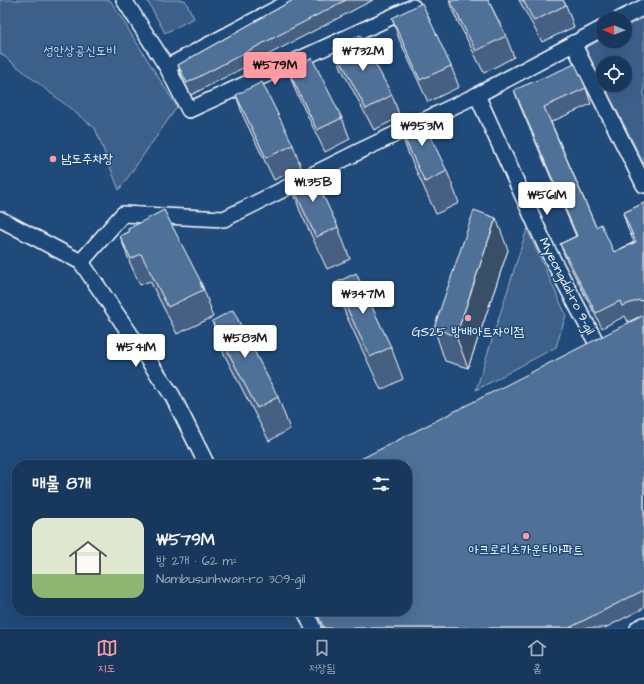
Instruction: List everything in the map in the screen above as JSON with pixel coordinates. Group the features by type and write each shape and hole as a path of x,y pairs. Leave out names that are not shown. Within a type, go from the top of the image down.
{"street":[{"path":"124,0 167,67 189,110 413,7"},
{"path":"167,67 293,0"},
{"path":"632,13 644,7"},
{"path":"80,262 123,214 224,219 360,150 477,95 596,32"},
{"path":"573,43 644,185"},
{"name":"Myeongdal-ro 9-gil","path":"477,95 546,247 604,343 584,353"},
{"path":"0,219 80,262 172,395 204,460"},
{"path":"307,616 313,628"},
{"path":"638,628 644,625"}],"green space":[{"name":"성안상공신도비","path":"0,0 110,0 177,107 119,190 95,128 0,53"},
{"path":"147,0 185,0 194,18 165,33"},
{"path":"644,18 644,164 608,92 632,92 632,56 596,56 596,70 585,48 596,42 596,48 632,48 632,24"},
{"path":"527,229 566,315 556,347 476,390"}],"building":[{"path":"293,0 346,0 187,83 178,65"},
{"path":"450,0 488,0 506,36 476,51"},
{"path":"523,0 563,0 566,5 534,21"},
{"path":"422,3 451,66 420,80 392,18"},
{"path":"360,35 392,95 366,109 334,48"},
{"path":"312,58 342,118 317,130 288,70"},
{"path":"575,64 586,88 544,107 596,227 601,224 614,252 636,242 623,213 644,203 644,302 639,300 622,306 620,301 596,313 560,244 577,236 514,90"},
{"path":"262,82 293,145 266,158 236,95"},
{"path":"419,113 447,171 425,182 397,123"},
{"path":"310,168 338,227 316,237 289,179"},
{"path":"164,210 201,282 200,283 203,290 168,307 141,254 131,259 120,236 129,232 128,229"},
{"path":"474,210 496,218 456,336 434,328"},
{"path":"356,273 391,347 370,357 335,283"},
{"path":"233,310 278,397 257,408 212,321"},
{"name":"아크로리츠카운티아파트","path":"644,315 644,590 569,628 324,628 318,616 412,616 412,460 359,460"}],"place":[{"name":"남도주차장","path":"53,159"},
{"name":"GS25 방배아트자이점","path":"468,318"},
{"name":"아크로리츠카운티아파트","path":"526,536"}]}
